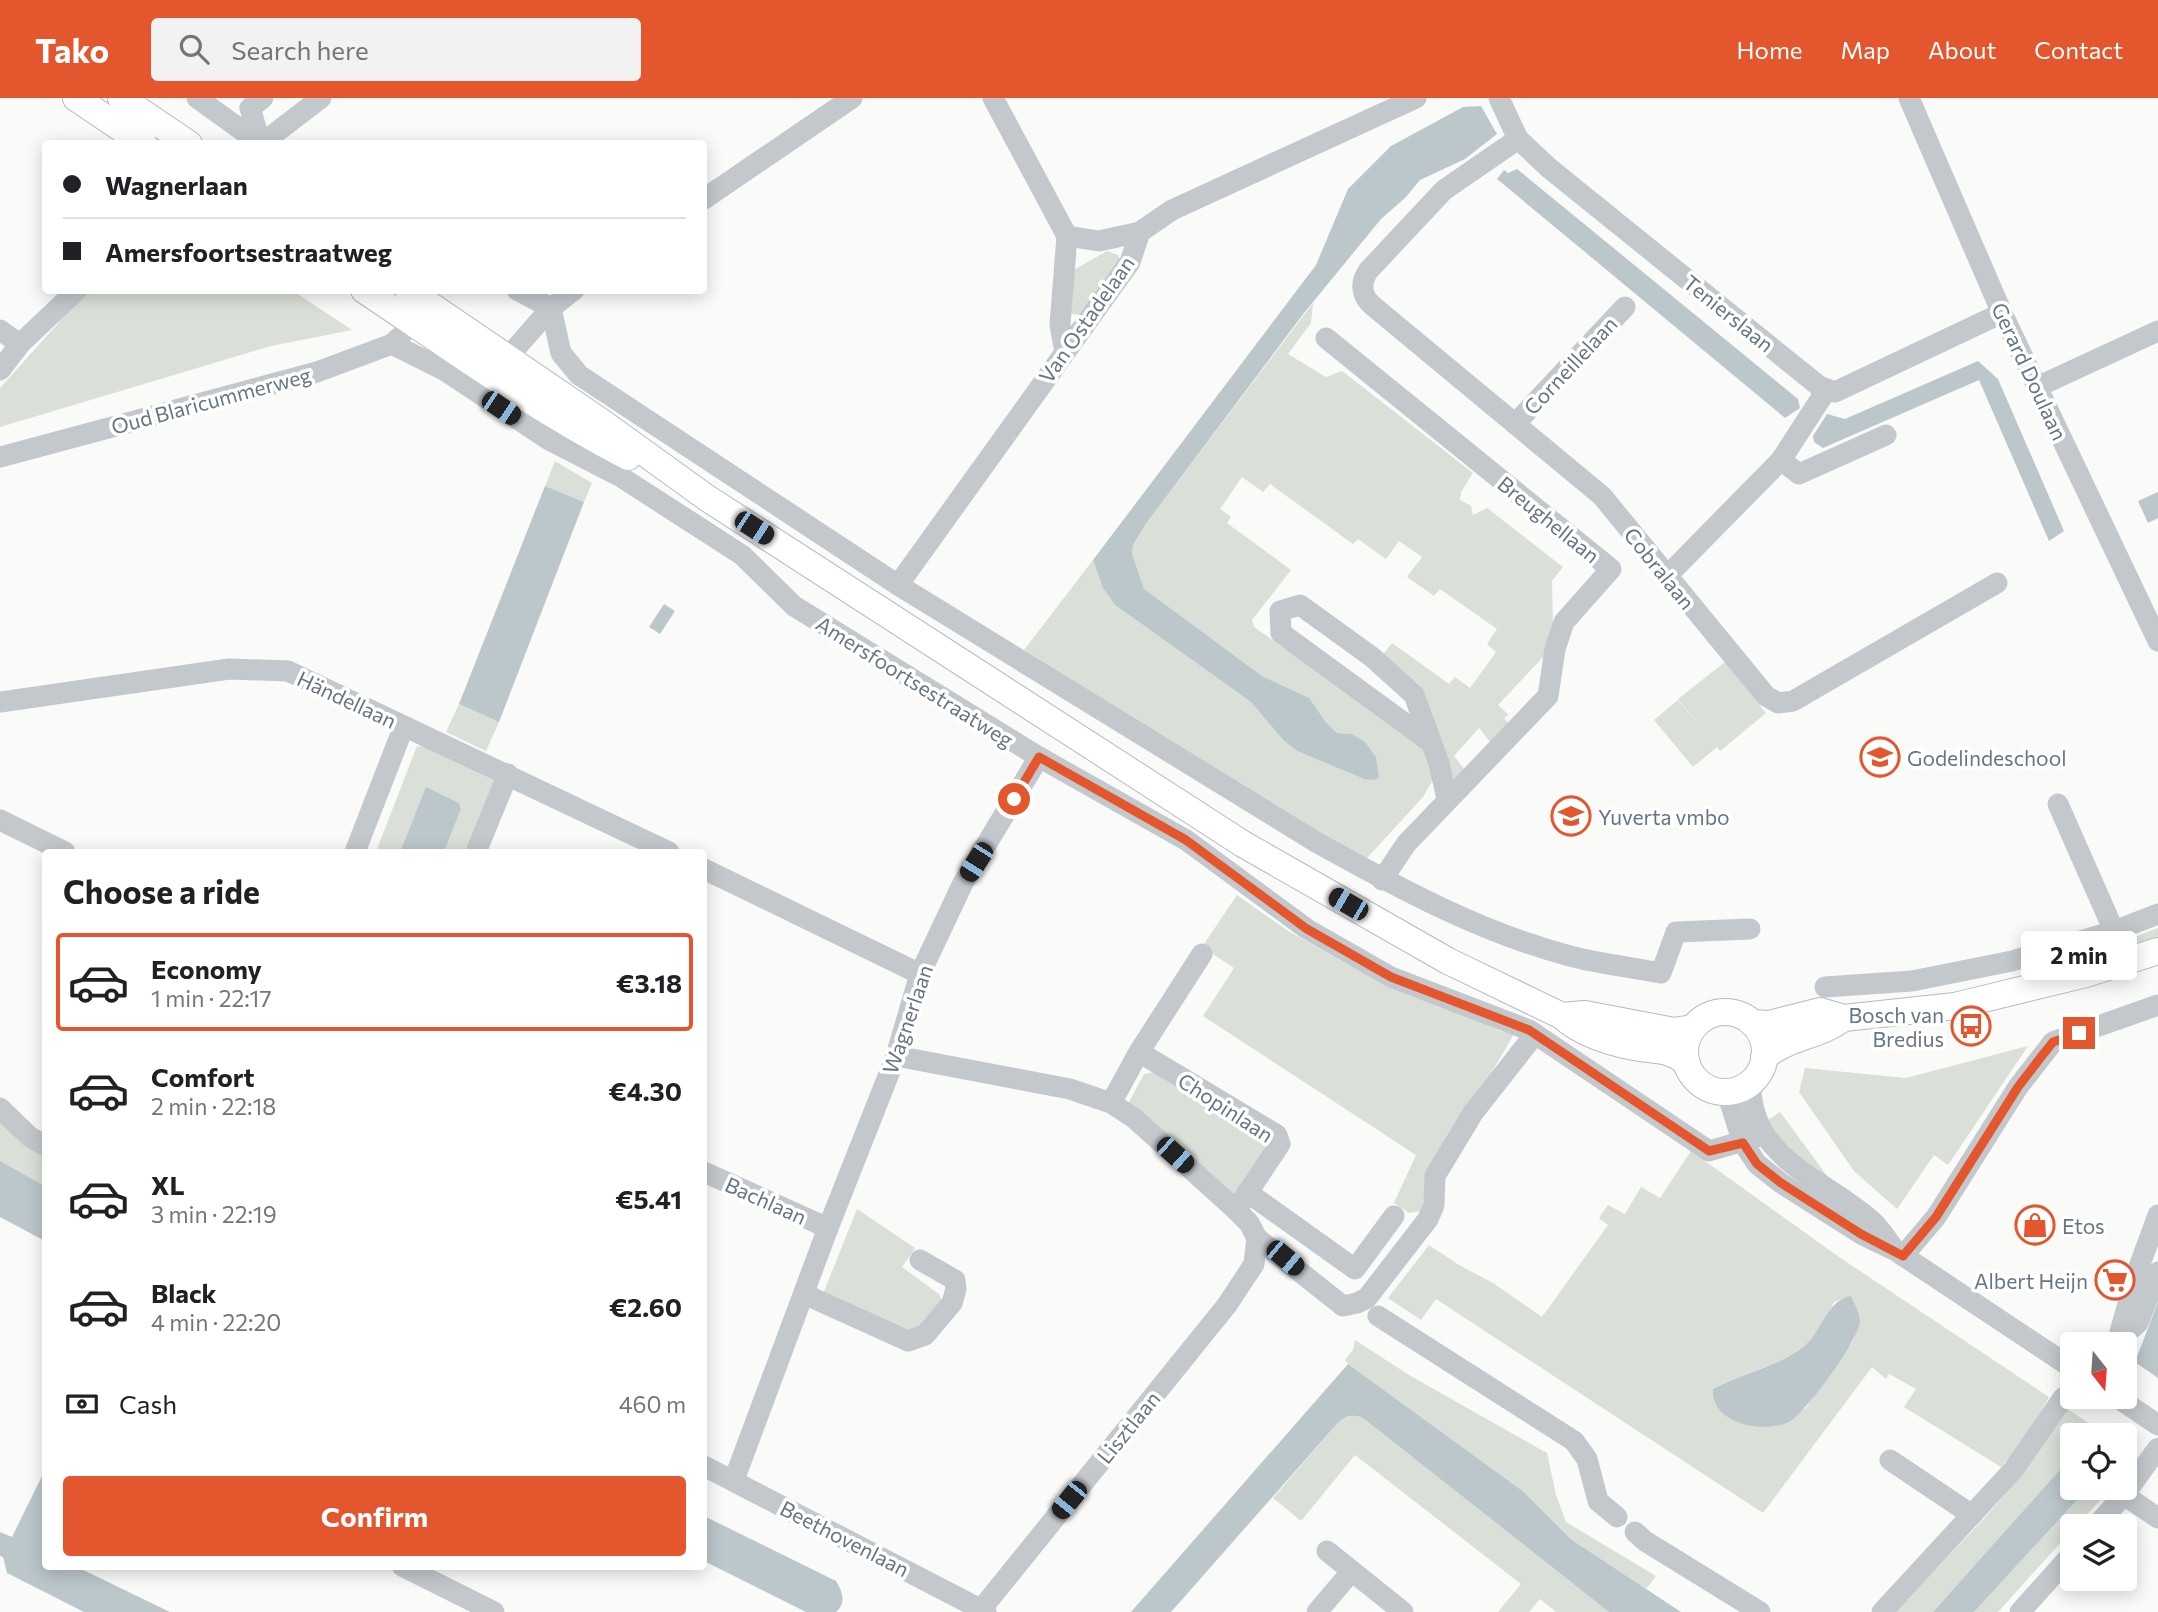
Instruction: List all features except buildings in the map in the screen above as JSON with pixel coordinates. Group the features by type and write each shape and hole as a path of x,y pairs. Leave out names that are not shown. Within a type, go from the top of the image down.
{"main road":[{"path":"76,98 138,140"},
{"path":"121,98 183,140"},
{"name":"Amersfoortsestraatweg","path":"370,294 414,324 500,367"},
{"name":"Amersfoortsestraatweg","path":"413,294 586,435 707,498 1242,844 1448,961 1562,1016 1573,1026 1602,1039 1675,1053 1686,1063"},
{"path":"1752,1023 1769,1024 1821,1010 1844,1018 1955,1006 2086,974 2158,951"},
{"path":"1726,1012 1745,1017 1752,1023 1763,1042 1764,1057 1758,1074 1737,1090 1721,1092 1703,1086 1696,1080 1686,1063 1686,1045 1693,1028 1708,1016 1726,1012"},
{"name":"Amersfoortsestraatweg","path":"1562,1016 1585,1014 1674,1031 1693,1028"},
{"path":"1764,1057 1780,1045 1828,1030 1844,1018"}],"street":[{"path":"197,98 255,140"},
{"path":"260,140 250,108 263,98"},
{"path":"266,140 321,98"},
{"path":"707,197 852,98"},
{"path":"993,98 1067,236 1060,326 1065,352"},
{"name":"Van Ostadelaan","path":"898,586 1130,262 1140,232 1172,210 1416,98"},
{"name":"Tenierslaan","path":"1499,98 1518,139 1549,168 1819,386 1827,389"},
{"name":"Gerard Doulaan","path":"1909,98 2002,313 2158,641"},
{"name":"Cobralaan","path":"1518,139 1444,190 1368,271 1364,276 1362,289 1367,301 1602,496 1771,701 1786,703 1997,583"},
{"path":"1067,236 1099,241 1140,232"},
{"path":"0,370 20,344 73,294"},
{"path":"525,294 551,308 561,353 579,374 898,586 1382,880 1489,929 1570,956 1661,973 1676,932 1750,929"},
{"path":"500,367 551,308 568,294"},
{"name":"Corneillelaan","path":"1515,424 1625,307"},
{"path":"1667,576 1781,460 1827,389 1835,392 2002,313"},
{"name":"Oud Blaricummerweg","path":"0,457 317,372 392,344 414,324"},
{"path":"0,330 20,344"},
{"path":"2037,387 2158,331"},
{"name":"Breughellaan","path":"1326,338 1611,569 1564,622 1555,649 1548,696 1406,844 1382,880"},
{"name":"Amersfoortsestraatweg","path":"392,344 444,370 549,440 621,477 742,555 794,606 1039,757 1186,840 1307,929 1391,977 1535,1034 1709,1151 1764,1135"},
{"path":"1781,460 1799,474 1886,435"},
{"path":"1429,741 1281,633 1280,611 1300,605 1372,657 1414,695 1438,763 1447,799"},
{"name":"Händellaan","path":"0,702 229,669 288,671 663,849"},
{"path":"356,849 404,726"},
{"name":"Wagnerlaan","path":"734,1480 828,1228 896,1056 920,974 963,883 1039,757"},
{"path":"478,849 508,774"},
{"path":"2058,804 2114,932"},
{"path":"0,820 59,849"},
{"path":"707,870 920,974"},
{"path":"1825,987 1912,981 2012,961 2114,932 2158,914"},
{"path":"1111,1103 1139,1052 1202,954"},
{"path":"1900,1254 1936,1217 2018,1087 2053,1042 2158,1005"},
{"path":"1242,1201 1257,1238 1343,1306 1367,1298 1428,1219 1434,1205 1435,1176 1473,1113 1535,1034"},
{"name":"Chopinlaan","path":"1139,1052 1276,1135 1280,1144 1242,1201"},
{"path":"896,1056 1070,1089 1111,1103 1242,1201 1355,1269 1394,1216"},
{"path":"1751,1081 1751,1097 1764,1135 1788,1163 1824,1185 1874,1222 1900,1254"},
{"path":"1721,1092 1730,1102 1743,1143 1757,1164 1781,1183 1861,1234 1900,1254 2060,1360"},
{"path":"0,1108 30,1137 42,1144"},
{"name":"Bachlaan","path":"707,1173 828,1228"},
{"path":"2120,1332 2136,1275 2158,1215"},
{"name":"Lisztlaan","path":"982,1611 1227,1305 1254,1264 1257,1238"},
{"path":"804,1294 908,1340 925,1335 952,1303 956,1289 954,1280 920,1260"},
{"path":"2128,1332 2138,1323 2158,1272"},
{"path":"1378,1316 1574,1441 1587,1459 1598,1501 1617,1517"},
{"path":"1882,1612 2014,1469 2060,1402"},
{"path":"2134,1409 2158,1425"},
{"path":"2137,1477 2155,1451"},
{"path":"1890,1460 1972,1515"},
{"name":"Beethovenlaan","path":"707,1467 982,1611"},
{"path":"2107,1514 2119,1500"},
{"path":"2131,1500 2158,1518"},
{"path":"1640,1537 1760,1612"},
{"path":"1327,1552 1403,1612"},
{"path":"2020,1612 2060,1567"},
{"path":"410,1570 494,1612"},
{"path":"1317,1612 1351,1572"}],"shaded area":[{"path":"1481,106 1497,134 1465,159 1420,180 1405,198 1381,219 1304,313 1145,525 1133,545 1132,554 1144,589 1262,676 1309,698 1337,733 1351,734 1364,741 1376,757 1379,777 1375,780 1364,779 1297,751 1284,741 1251,702 1115,605 1103,588 1093,560 1316,265 1348,189 1391,146 1463,107"},
{"path":"1517,169 1798,399 1800,408 1785,418 1497,179 1504,170 1508,173"},
{"path":"1107,251 1118,255 1121,264 1082,316 1069,313 1072,271"},
{"path":"84,294 298,294 352,330 271,346 0,427 0,388"},
{"path":"1313,303 1311,323 1288,354 1326,377 1342,371 1473,473 1461,492 1460,500 1471,506 1473,515 1487,508 1563,567 1552,581 1553,628 1544,656 1498,705 1509,715 1504,718 1511,726 1491,743 1479,728 1454,756 1465,770 1451,783 1382,656 1392,643 1449,684 1455,677 1470,688 1496,652 1487,644 1497,629 1440,589 1434,596 1407,577 1422,557 1399,541 1386,559 1358,539 1353,544 1270,484 1263,492 1242,477 1220,509 1231,517 1227,523 1291,570 1252,620 1254,627 1422,746 1435,776 1423,797 1367,858 1319,837 1024,650 1093,560 1103,588 1115,605 1251,702 1284,741 1297,751 1364,779 1351,734 1337,733 1308,698 1262,676 1143,589 1132,554 1133,545 1145,525"},
{"path":"1978,361 1998,379 2064,531 2049,541 1979,380 1823,448 1814,442 1813,436 1827,414 1845,419"},
{"path":"555,461 592,483 584,502 545,486"},
{"path":"545,486 584,502 499,722 459,704"},
{"path":"2158,492 2158,518 2148,523 2138,501"},
{"path":"664,604 675,611 660,634 649,627"},
{"path":"1725,662 1766,713 1720,751 1717,747 1693,767 1654,720 1678,700 1703,730 1678,699"},
{"path":"459,704 499,722 486,751 446,732"},
{"path":"417,746 426,747 496,782 468,849 445,849 461,809 459,803 426,788 401,849 377,849"},
{"path":"426,787 459,803 461,809 445,849 401,849"},
{"path":"1237,895 1288,931 1358,970 1501,1031 1514,1034 1428,1181 1421,1211 1409,1213 1394,1203 1416,1155 1203,1016 1234,968 1202,947"},
{"path":"2158,928 2158,939 2034,975"},
{"path":"2028,1046 1948,1165 1934,1155 1897,1209 1854,1171 1799,1092 1805,1068 1906,1078"},
{"path":"1153,1072 1269,1145 1234,1198 1127,1106 1144,1074"},
{"path":"1780,1112 1831,1181 1779,1144 1765,1122"},
{"path":"0,1119 42,1155 42,1184 0,1161"},
{"path":"1691,1151 1839,1257 2049,1397 2026,1439 2001,1467 1904,1407 1916,1389 1889,1374 1886,1379 1872,1367 1763,1513 1436,1299 1421,1320 1388,1298 1429,1245 1493,1283 1542,1317 1608,1225 1599,1218 1608,1205 1625,1214 1641,1187 1660,1198","holes":["1851,1296 1860,1321 1853,1341 1805,1409 1713,1389 1781,1360 1803,1347 1817,1333 1834,1302"]},
{"path":"0,1161 42,1184 42,1239 0,1217"},
{"path":"857,1209 915,1248 902,1267 940,1295 941,1301 914,1332 823,1294"},
{"path":"1851,1296 1860,1321 1851,1344 1830,1376 1797,1416 1789,1422 1766,1427 1740,1423 1720,1411 1713,1389 1793,1354 1810,1341 1835,1304"},
{"path":"2158,1302 2158,1378 2137,1363 2137,1357"},
{"path":"1355,1340 1409,1375 1547,1453 1556,1495 1566,1522 1656,1576 1646,1589 1572,1540 1524,1492 1348,1364 1345,1360 1353,1350"},
{"path":"1348,1364 1524,1492 1572,1540 1681,1612 1609,1612 1363,1418 1351,1416 1335,1426 1171,1612 1131,1612"},
{"path":"2061,1409 2068,1409 2088,1423 2060,1423 2060,1469 1933,1612 1895,1612 1982,1521 2019,1478"},
{"path":"1346,1415 1363,1418 1609,1612 1556,1612 1540,1599 1529,1612 1498,1612 1521,1584 1355,1455 1301,1521 1273,1498 1335,1426"},
{"path":"2060,1469 2060,1500 2077,1500 2064,1514 2060,1514 2060,1518 1974,1612 1933,1612"},
{"path":"42,1476 42,1570 83,1570 170,1612 84,1612 7,1573 3,1557 0,1556 0,1532 12,1537"},
{"path":"2077,1500 2101,1500 2087,1514 2064,1514"},
{"path":"707,1517 836,1581 842,1597 836,1612 806,1612 707,1562"},
{"path":"2060,1518 2060,1543 1998,1612 1974,1612"}],"place":[{"name":"Godelindeschool","path":"1880,757"},
{"name":"Yuverta vmbo","path":"1571,816"},
{"name":"Bosch van Bredius","path":"1971,1026"},
{"name":"Etos","path":"2035,1225"},
{"name":"Albert Heijn","path":"2115,1280"}],"route":[{"path":"1014,799 1039,757 1186,840 1307,929 1391,977 1529,1030 1709,1151 1743,1143 1757,1164 1781,1183 1861,1234 1903,1256 1936,1217 2018,1087 2041,1057 2053,1042 2079,1033"}]}
